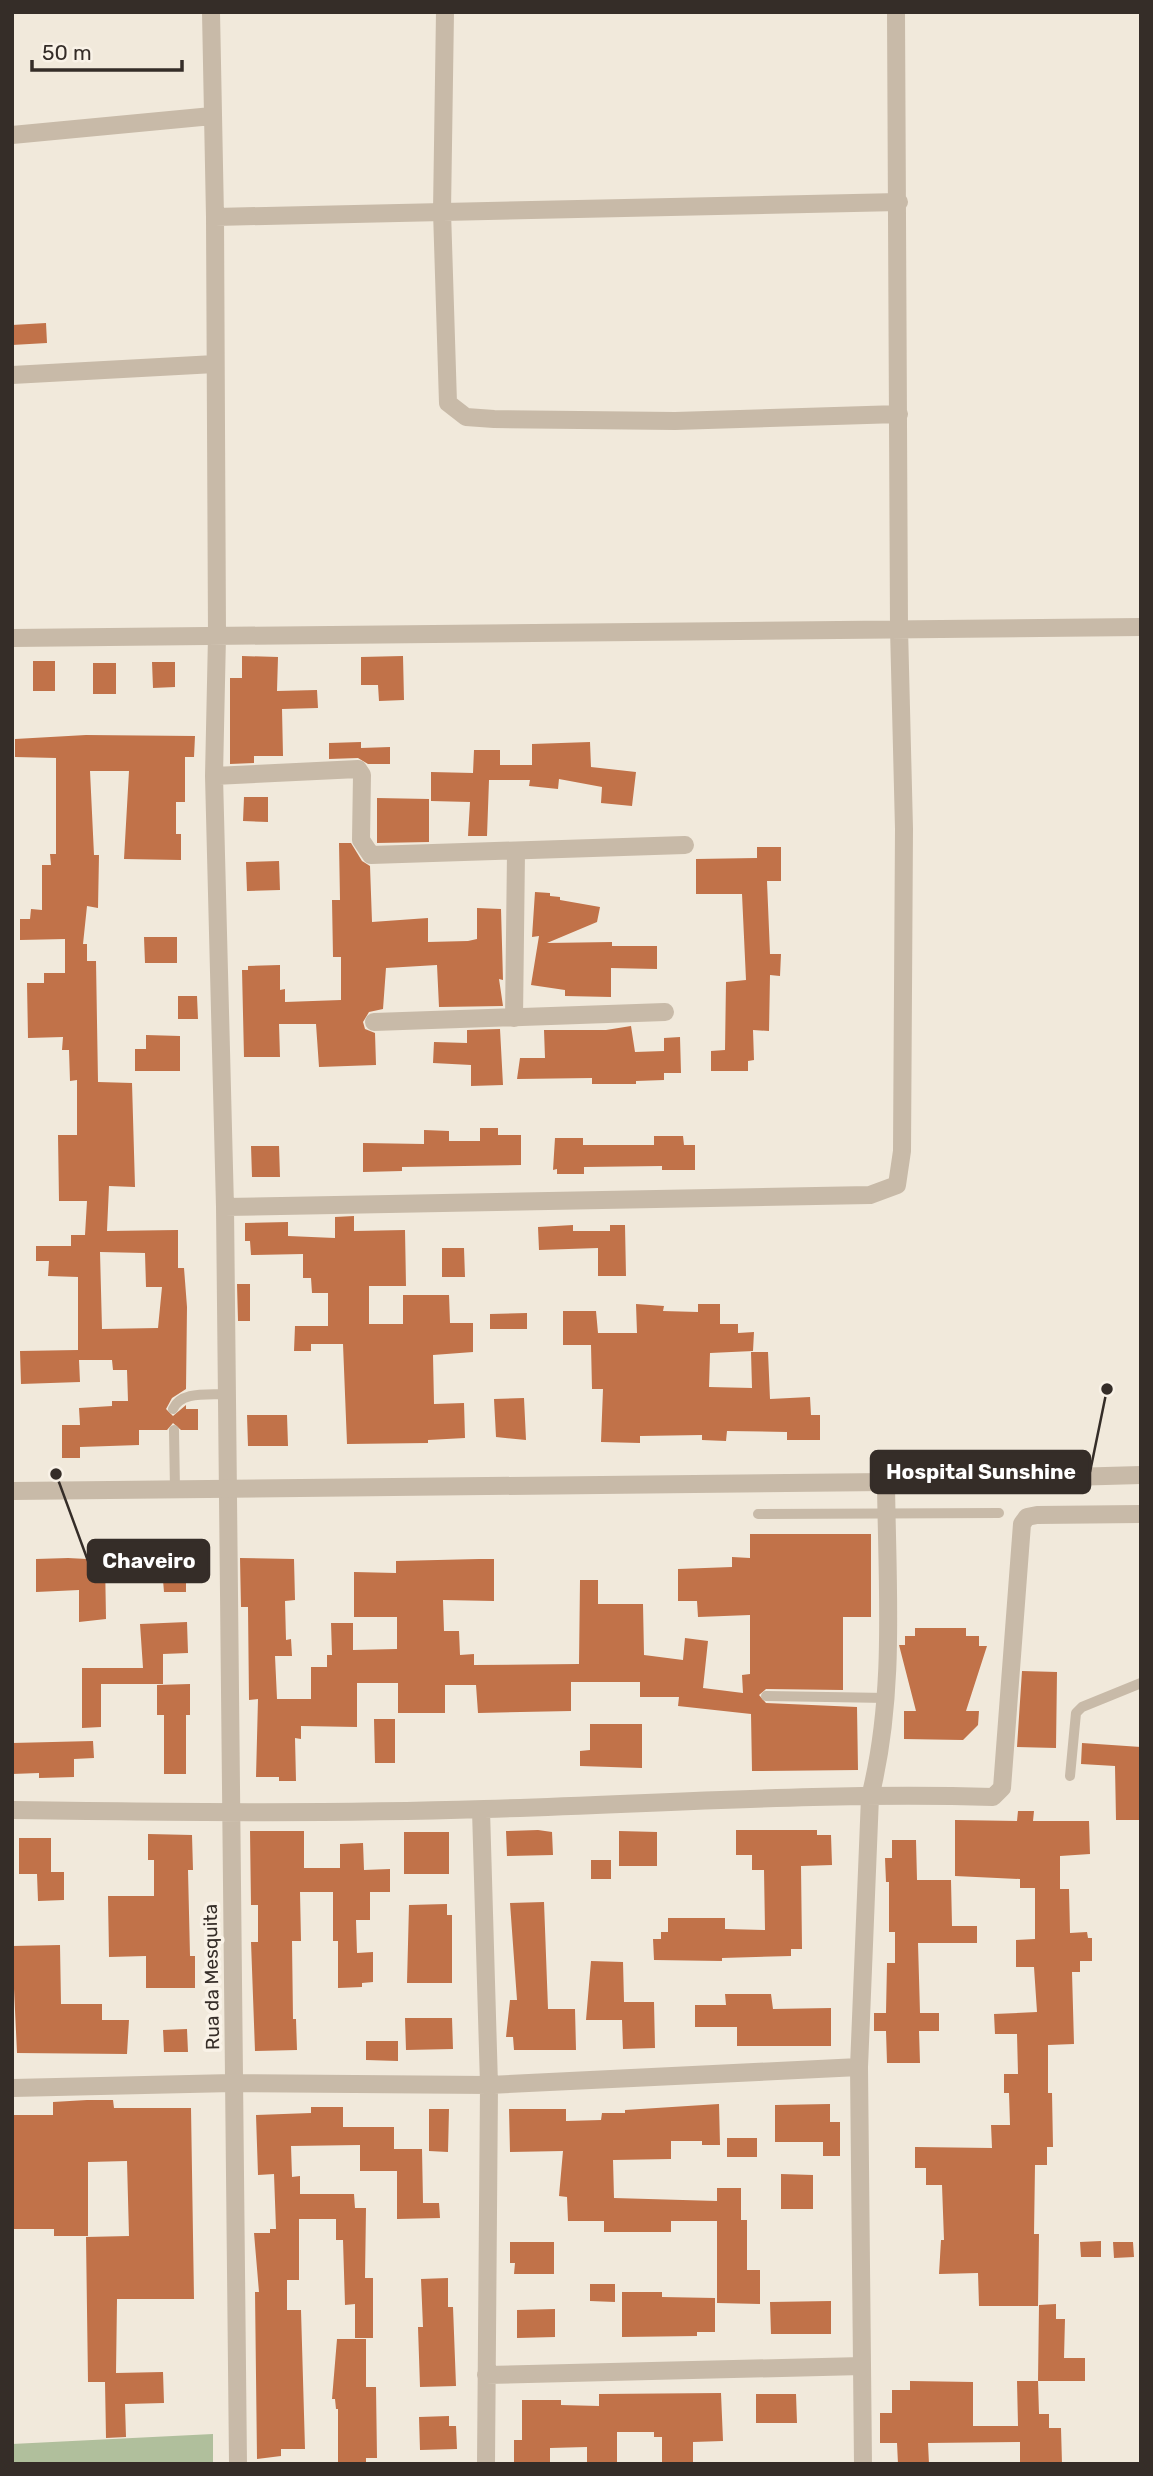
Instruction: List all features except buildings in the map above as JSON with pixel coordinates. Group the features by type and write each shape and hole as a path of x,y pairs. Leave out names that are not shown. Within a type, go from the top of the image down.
{"street":[{"name":"Rua da Mesquita","path":"211,12 217,636 214,776 225,1207 238,2464"},
{"path":"445,12 442,211 448,403 466,416 675,421 899,414"},
{"path":"225,1207 870,1195 897,1185 902,1151 904,829 899,628 896,12"},
{"path":"12,135 212,116"},
{"path":"215,217 899,202"},
{"path":"12,375 215,364"},
{"path":"12,638 1141,627"},
{"path":"214,776 358,769 362,775 361,839 371,855 685,845"},
{"path":"514,1018 516,852"},
{"path":"374,1022 665,1012"},
{"path":"12,1491 886,1482 1141,1475"},
{"path":"863,2464 859,2067 870,1797 879,1761 887,1698 886,1482"},
{"path":"12,1810 230,1813 481,1810 870,1797 993,1797 999,1794 1002,1788 1022,1524 1027,1517 1037,1515 1141,1514"},
{"path":"481,1810 489,2085 486,2464"},
{"path":"12,2088 233,2083 489,2085 859,2067"},
{"path":"486,2375 862,2366"}],"lane":[{"path":"173,1409 183,1397 225,1394"},
{"path":"174,1430 175,1490"},
{"path":"758,1514 999,1513"},
{"path":"1070,1776 1076,1713 1082,1707 1141,1683"},
{"path":"766,1696 887,1698"}],"green space":[{"path":"213,2434 213,2464 12,2464 12,2444"}],"place":[{"name":"Hospital Sunshine","path":"1107,1389"},
{"name":"Chaveiro","path":"56,1474"}]}
